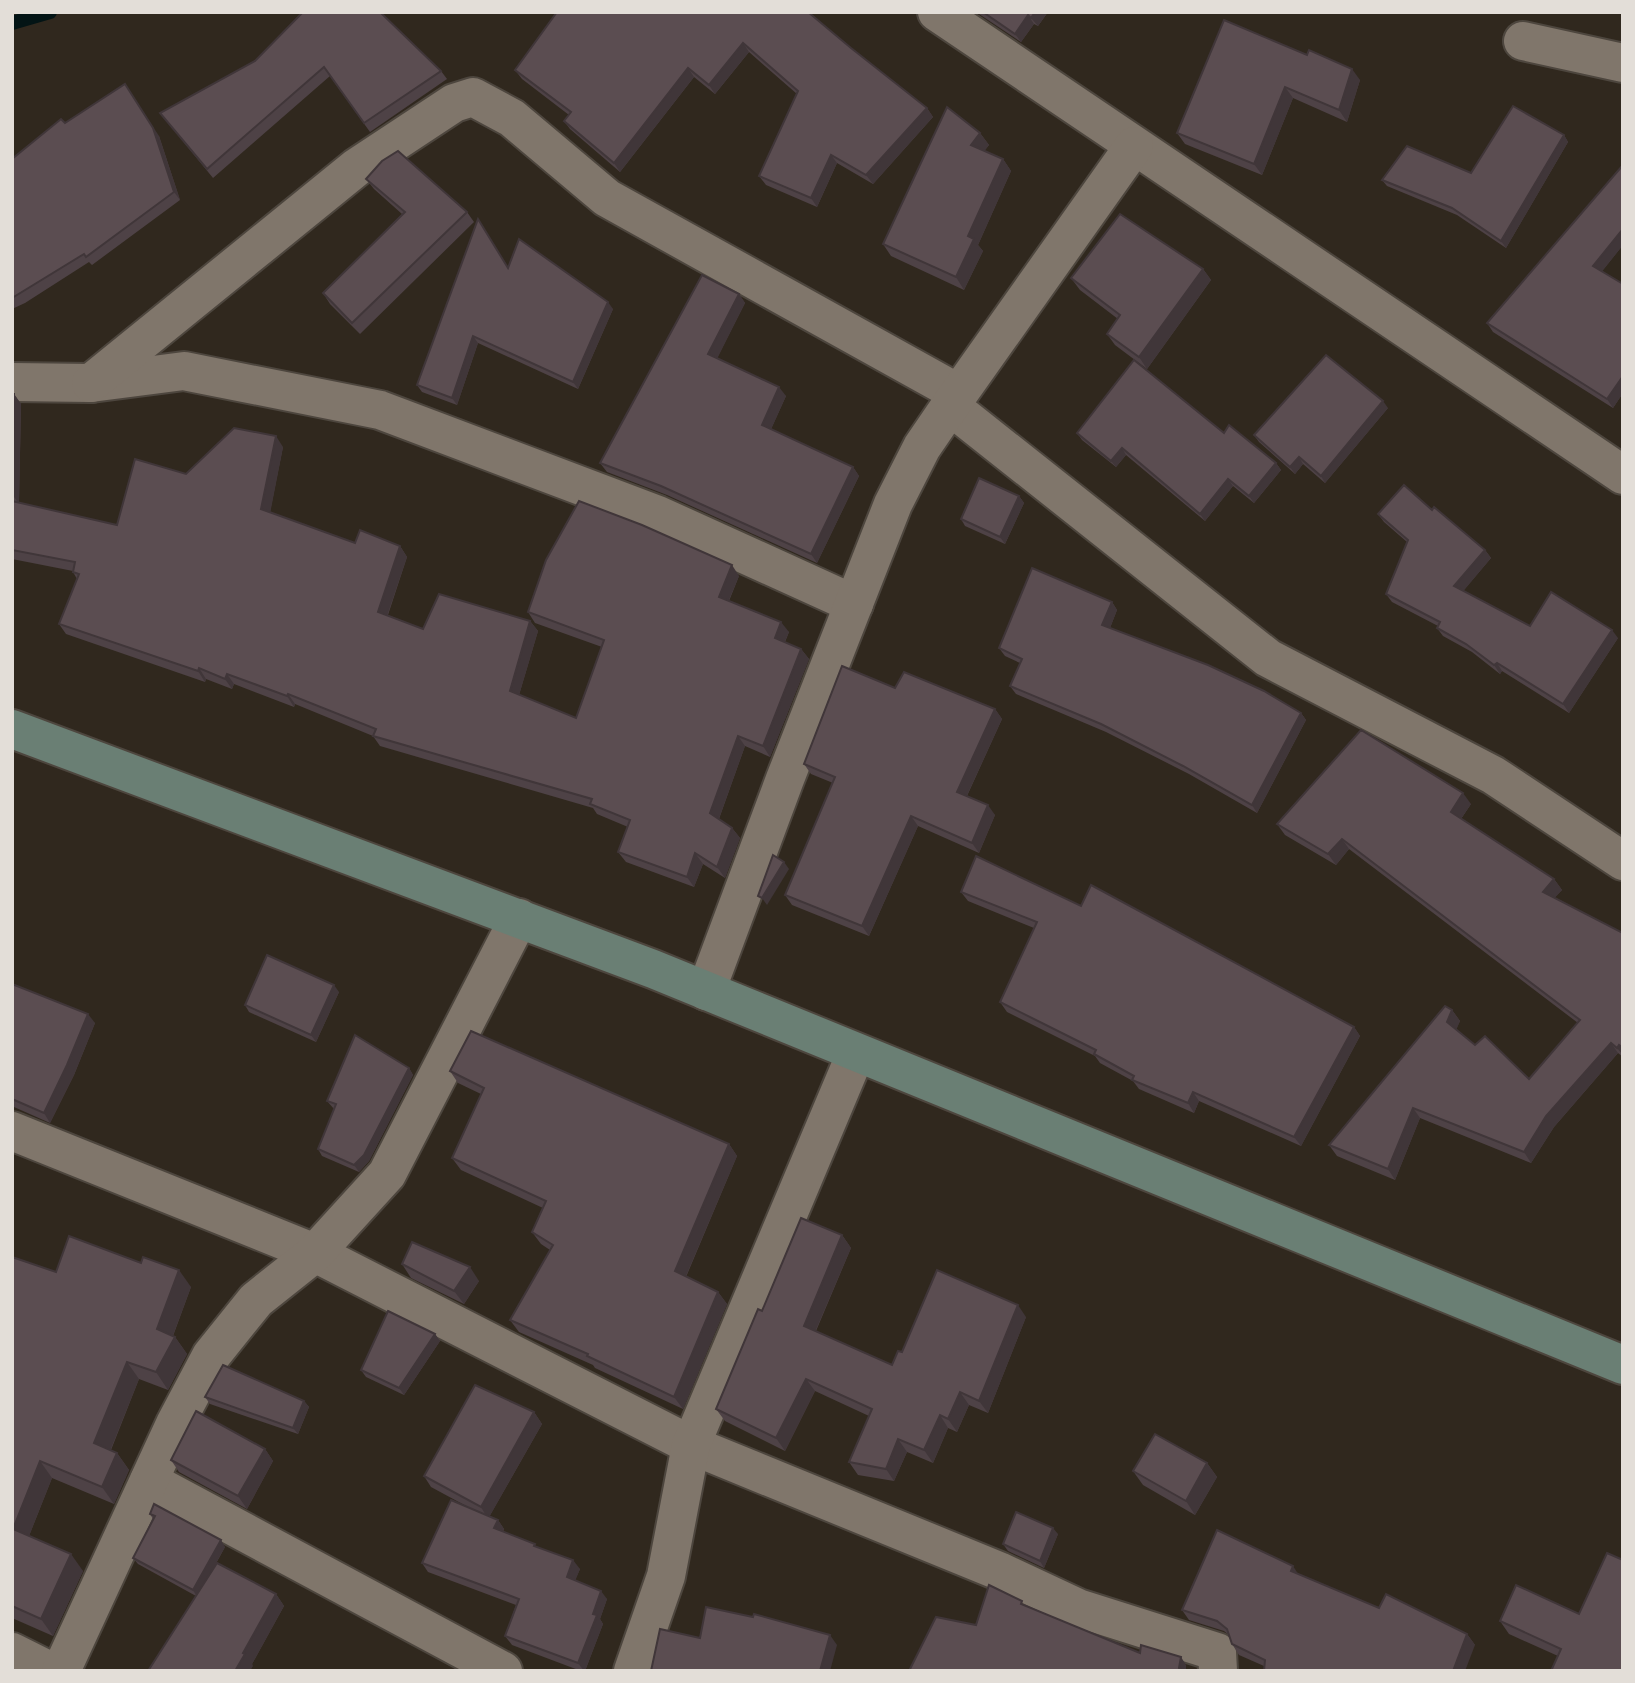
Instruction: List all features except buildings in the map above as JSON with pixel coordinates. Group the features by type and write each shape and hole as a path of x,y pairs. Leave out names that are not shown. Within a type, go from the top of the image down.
{"street":[{"path":"937,12 1623,475"},
{"path":"1522,41 1623,63"},
{"path":"91,383 357,167 454,103 473,97 512,118 607,198 954,400 1268,658 1493,775 1623,861"},
{"path":"706,991 785,779 893,504 922,447 1134,146"},
{"path":"12,382 91,383 184,371 380,410 658,515 854,604"},
{"path":"12,729 519,918 706,991 1623,1365"},
{"path":"61,1671 175,1424 211,1356 256,1300 315,1253 387,1174 519,918"},
{"path":"633,1671 666,1576 691,1445 856,1053"},
{"path":"12,1131 315,1253 691,1445 999,1571 1078,1608 1217,1652 1219,1671"},
{"path":"149,1481 503,1671"},
{"path":"12,1652 50,1671"}],"waterway":[{"path":"12,23 50,12"}]}
